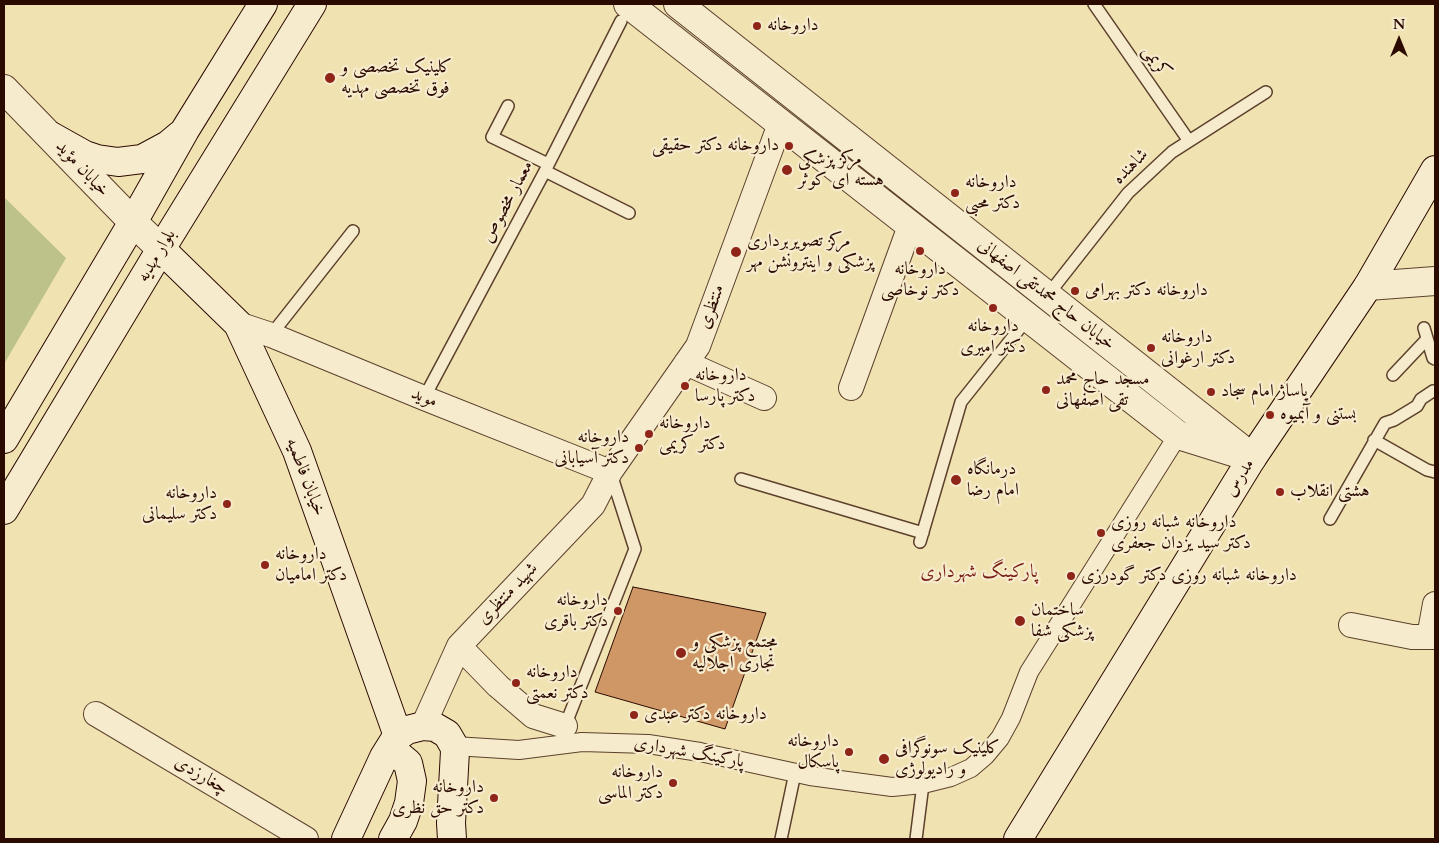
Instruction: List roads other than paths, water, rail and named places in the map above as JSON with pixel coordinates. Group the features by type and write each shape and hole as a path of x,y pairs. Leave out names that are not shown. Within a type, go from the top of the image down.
{"main road":[{"path":"4,439 133,222 185,130 263,4"},
{"name":"بلوار مهدیه","path":"4,510 170,247 312,4"},
{"name":"خیابان حاج محمدتقی اصفهانی","path":"678,4 1252,458"},
{"name":"خیابان حاج محمدتقی اصفهانی","path":"624,12 780,124 1178,435 1252,458"},
{"name":"خیابان مؤید","path":"4,88 133,222 170,247"},
{"path":"51,136 85,155 118,162 142,159 168,145 185,130"},
{"name":"مدرس","path":"1018,839 1252,458 1368,286 1435,170"},
{"name":"خیابان فاطمیه","path":"170,247 238,324 297,451 394,742"},
{"path":"1368,286 1435,281"},
{"path":"348,835 384,757 394,742 407,730 423,726 435,727 447,734 454,758 452,839"},
{"path":"393,839 403,821 409,803 412,781 408,763 394,742"},
{"path":"348,835 360,825 374,828 385,839"}],"street":[{"name":"منتظری","path":"610,472 698,346 780,124"},
{"path":"851,388 910,226"},
{"name":"موید","path":"238,324 271,335 610,472"},
{"path":"686,363 764,398"},
{"name":"پارکینگ شهرداری","path":"454,758 582,742 648,744 700,752 795,773 892,787 923,784 951,777 971,768 985,756 1000,738 1011,718 1029,672 1178,435"},
{"name":"شهید منتظری","path":"423,726 459,646 594,505 610,472"},
{"path":"1352,625 1412,637 1432,637 1435,604"},
{"path":"459,646 498,686 533,716 565,726"},
{"name":"چغارزدی","path":"96,714 306,839"}],"lane":[{"name":"کریمی","path":"1094,4 1189,141"},
{"name":"معمار مخصوص","path":"424,398 547,167 624,12"},
{"name":"شاهنده","path":"1047,296 1128,193 1172,152 1266,92"},
{"path":"508,106 492,137 629,213"},
{"path":"271,335 352,231"},
{"path":"741,479 921,537 961,402 1028,318"},
{"path":"1393,375 1426,334 1434,360"},
{"path":"1330,519 1385,423 1394,420 1416,406 1420,399 1435,389"},
{"path":"1374,440 1427,470 1435,472"},
{"path":"565,726 635,549 610,472"},
{"path":"781,839 795,773"},
{"path":"916,839 923,784"}],"place":[{"name":"داروخانه","path":"757,26"},
{"name":"کلینیک تخصصی و فوق تخصصی مهدیه","path":"330,78"},
{"name":"داروخانه دکتر حقیقی","path":"789,146"},
{"name":"مرکز پزشکی هسته ای کوثر","path":"787,170"},
{"name":"داروخانه دکتر محبی","path":"955,193"},
{"name":"داروخانه دکتر نوخاصی","path":"920,251"},
{"name":"مرکز تصویربرداری پزشکی و اینترونشن مهر","path":"736,252"},
{"name":"داروخانه دکتر بهرامی","path":"1075,291"},
{"name":"داروخانه دکتر امیری","path":"993,308"},
{"name":"داروخانه دکتر ارغوانی","path":"1151,348"},
{"name":"داروخانه دکتر پارسا","path":"685,386"},
{"name":"مسجد حاج محمد تقی اصفهانی","path":"1046,390"},
{"name":"پاساژ امام سجاد","path":"1211,392"},
{"name":"بستنی و آبمیوه","path":"1270,415"},
{"name":"داروخانه دکتر کریمی","path":"649,434"},
{"name":"داروخانه دکتر آسیابانی","path":"639,448"},
{"name":"درمانگاه امام رضا","path":"956,480"},
{"name":"هشتی انقلاب","path":"1280,492"},
{"name":"داروخانه دکتر سلیمانی","path":"227,504"},
{"name":"داروخانه شبانه روزی دکتر سید یزدان جعفری","path":"1101,533"},
{"name":"داروخانه دکتر امامیان","path":"265,565"},
{"name":"داروخانه شبانه روزی دکتر گودرزی","path":"1071,576"},
{"name":"داروخانه دکتر باقری","path":"618,611"},
{"name":"ساختمان پزشکی شفا","path":"1020,621"},
{"name":"مجتمع پزشکی و تجاری اجلالیه","path":"681,653"},
{"name":"داروخانه دکتر نعمتی","path":"516,683"},
{"name":"داروخانه دکتر عبدی","path":"634,715"},
{"name":"داروخانه پاسکال","path":"849,752"},
{"name":"کلینیک سونوگرافی و رادیولوژی","path":"884,759"},
{"name":"داروخانه دکتر الماسی","path":"673,783"},
{"name":"داروخانه دکتر حق نظری","path":"494,798"}],"district":[{"name":"پارکینگ شهرداری","path":"979,573"}]}
